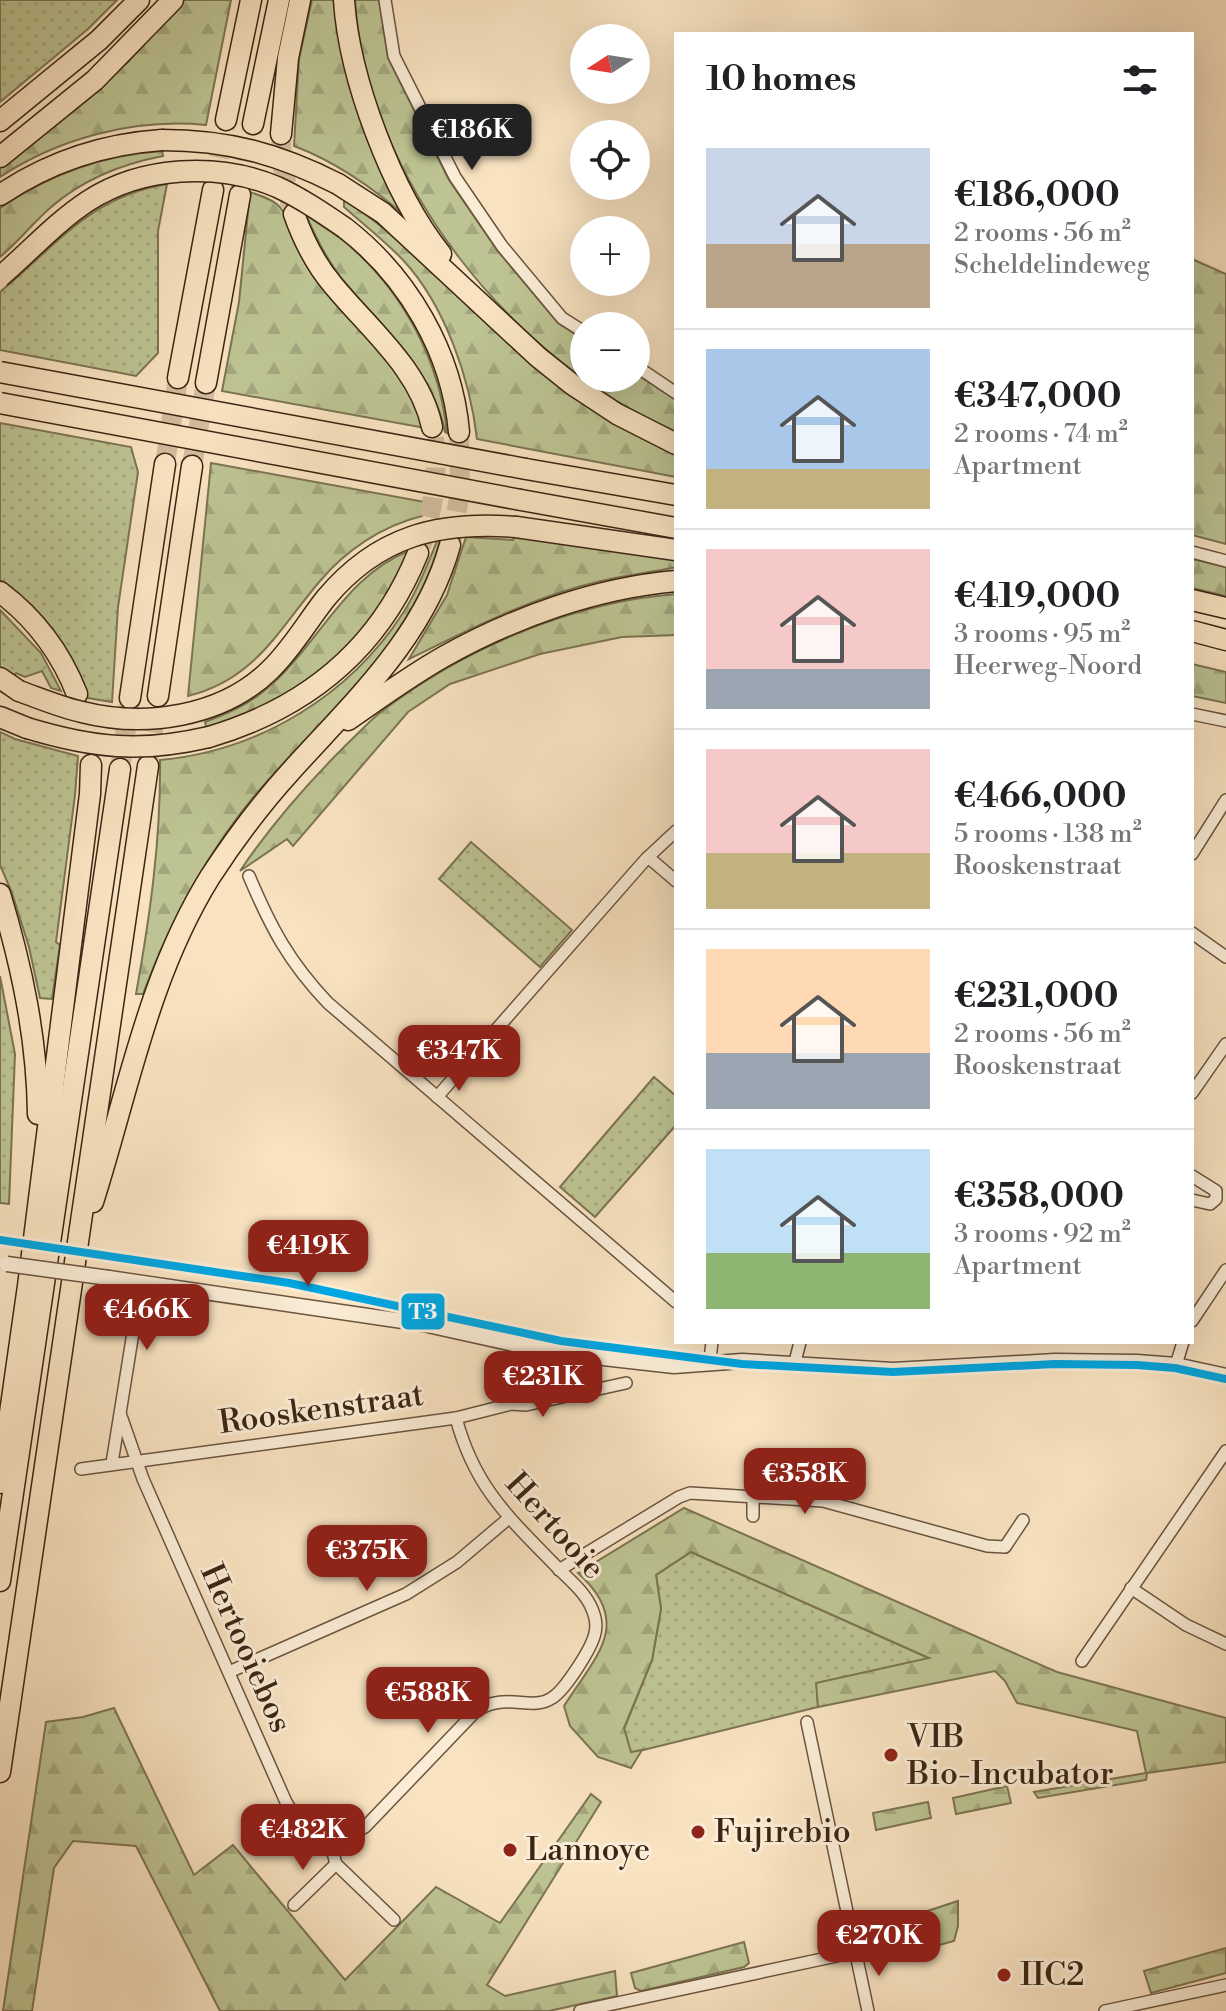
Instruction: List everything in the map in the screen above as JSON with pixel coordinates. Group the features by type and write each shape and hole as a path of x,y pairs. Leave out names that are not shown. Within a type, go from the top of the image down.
{"highway":[{"path":"0,121 99,40 139,0"},
{"path":"0,157 104,72 173,0"},
{"path":"226,120 251,0"},
{"path":"253,124 279,0"},
{"path":"281,134 288,58 300,0"},
{"path":"344,0 358,82 383,151 435,246 484,307"},
{"path":"0,195 65,160 116,146 162,140 206,141 277,156 338,184 383,213 538,357 573,385 617,414 674,443"},
{"path":"0,277 90,200 125,183 164,174 206,172 248,178 275,187 311,205 345,228 384,264 406,292 440,354 451,387 459,432"},
{"path":"178,378 213,190"},
{"path":"206,383 240,195"},
{"path":"294,214 319,266 412,381 432,427"},
{"path":"0,372 674,495"},
{"path":"0,403 674,528"},
{"path":"130,698 165,464"},
{"path":"158,696 192,466"},
{"path":"0,678 19,691 83,713 107,717 156,718 205,709 246,689 270,670 341,581 380,551 424,531 447,527 516,527 674,550"},
{"path":"75,1259 145,1018 171,951 210,877 262,804 395,655 415,626 432,595 450,545"},
{"path":"0,717 27,728 99,746 136,749 173,746 209,737 271,715 327,679 374,631 393,604 418,553"},
{"path":"325,735 445,656 516,622 611,592 674,581"},
{"path":"0,592 26,614 49,640 68,671 77,694"},
{"path":"1194,600 1226,608"},
{"path":"1194,632 1226,640"},
{"path":"0,1483 28,1286 90,794 91,765"},
{"path":"0,1772 148,766"},
{"path":"0,1581 120,769"},
{"path":"0,894 22,972 38,1070 38,1128 28,1286"}],"street":[{"path":"385,0 394,56 455,177 502,246 562,318 570,323"},
{"path":"650,375 674,392"},
{"path":"1194,553 1226,561"},
{"path":"1194,714 1226,721"},
{"path":"1194,851 1226,800"},
{"path":"437,1097 648,857 674,833"},
{"path":"648,857 674,879"},
{"path":"249,876 272,930 301,975 328,1003 674,1300"},
{"path":"1194,934 1226,957"},
{"path":"1194,1090 1226,1044"},
{"path":"1194,1177 1216,1191 1216,1199 1210,1204 1194,1200"},
{"path":"4,1263 423,1324 524,1348 674,1366 742,1361 893,1370 1055,1361 1176,1365 1226,1376"},
{"path":"1194,1318 1226,1270"},
{"path":"112,1463 141,1283"},
{"path":"705,1362 710,1359 712,1344"},
{"path":"794,1366 800,1344"},
{"path":"1176,1365 1182,1344"},
{"path":"511,1404 524,1348"},
{"name":"Rooskenstraat","path":"81,1469 456,1418 511,1404 526,1405 626,1383"},
{"path":"121,1416 138,1460"},
{"name":"Hertooie","path":"329,1838 354,1834 365,1827 487,1703 502,1700 544,1702 560,1692 590,1647 596,1632 592,1607 509,1518 482,1484 456,1418"},
{"path":"1082,1661 1226,1451"},
{"name":"Hertooiebos","path":"138,1460 143,1479 294,1816 316,1835 329,1838"},
{"path":"559,1570 679,1497 702,1493 823,1501 987,1546 1005,1547 1023,1520"},
{"path":"753,1496 753,1516"},
{"path":"229,1672 406,1594 457,1562 509,1518"},
{"path":"1131,1588 1186,1625 1226,1644"},
{"path":"807,1722 868,2011"},
{"path":"329,1838 336,1864 394,1920"},
{"path":"294,1905 336,1864"},
{"path":"580,2011 855,1952"},
{"path":"1105,2011 1226,1985"}],"green space":[{"path":"0,0 117,0 88,29 0,102"},
{"path":"184,0 231,0 206,125 152,125 98,134 47,151 0,177 0,168 127,63"},
{"path":"312,0 337,0 411,221 356,178 294,146 299,59"},
{"path":"355,0 379,0 388,58 449,180 497,250 558,323 570,331 570,368 506,312 459,257 419,197 387,134 365,67"},
{"path":"162,151 163,156 117,168 76,189 50,208 0,257 0,208 38,185 77,168 118,157"},
{"path":"167,184 158,231 158,353 136,376 0,350 0,292 95,211 140,190"},
{"path":"250,192 281,208 292,230 413,396 425,428 222,391 239,302"},
{"path":"344,198 570,371 570,392 598,392 674,450 674,477 477,439 462,368 443,321 418,278 381,239 344,207"},
{"path":"306,215 352,248 404,309 437,381 447,433 429,387 402,348 339,275"},
{"path":"1194,260 1226,274 1226,544 1194,536"},
{"path":"650,383 674,399 674,431 603,392 650,392"},
{"path":"0,423 131,447 138,472 118,607 112,702 88,698 72,662 53,632 30,605 0,580"},
{"path":"211,463 425,502 422,516 379,533 341,559 248,665 231,678 188,696"},
{"path":"515,534 674,556 674,567 607,580 549,596 409,659 447,595 466,537 513,540"},
{"path":"437,541 440,541 427,578 409,613 363,677 256,794 221,840 165,941 143,994 136,994 154,877 160,760 197,755 232,745 298,714 328,694 381,643 403,613"},
{"path":"411,550 387,600 347,651 297,692 207,730 205,722 251,700 284,672 367,577"},
{"path":"1194,559 1226,567 1226,596 1194,588"},
{"path":"674,594 674,635 622,637 540,654 450,684 408,712 293,846 287,839 240,871 277,822 331,761 376,716 413,689 447,668 520,632 598,607"},
{"path":"0,610 41,653 61,691 51,688 42,671 25,677 16,673 14,676 0,668"},
{"path":"1194,664 1226,672 1226,703 1194,696"},
{"path":"0,732 78,756 52,999 40,998 29,947 0,865"},
{"path":"471,842 572,930 540,967 439,879"},
{"path":"0,976 15,1054 9,1204 0,1203"},
{"path":"654,1077 674,1094 674,1127 595,1217 560,1187"},
{"path":"684,1508 1057,1672 1226,1718 1226,1762 1147,1773 1146,1780 1038,1798 1034,1792 1146,1773 1137,1731 1017,1703 1005,1681 995,1671 818,1707 816,1683 929,1658 691,1552 656,1575 661,1609 652,1660 624,1728 631,1752 642,1750 631,1768 598,1757 570,1726 564,1706 597,1655 607,1624 604,1608 595,1591 578,1573"},
{"path":"691,1552 931,1659 817,1683 818,1707 631,1753 624,1729 652,1660 661,1609 656,1575"},
{"path":"114,1708 194,1875 233,1845 345,1980 436,1887 500,1923 591,1794 601,1802 487,1985 505,1996 615,1971 617,1996 549,2011 220,2011 136,1846 73,1841 54,1868 32,2011 3,2011 46,1722 83,1717"},
{"path":"1007,1786 1011,1803 956,1814 953,1798"},
{"path":"928,1802 931,1818 876,1830 873,1813"},
{"path":"958,1901 958,1926 954,1941 914,1952 915,1915"},
{"path":"744,1942 749,1963 744,1967 641,1991 635,1988 631,1973"},
{"path":"1226,1948 1226,1973 1151,1993 1144,1971"}],"tunnel":[{"path":"213,187 226,120"},
{"path":"240,191 253,124"},
{"path":"281,134 282,163 291,206"},
{"path":"165,464 178,378"},
{"path":"192,466 206,383"},
{"path":"421,546 434,487 432,427"},
{"path":"451,541 460,493 459,432"},
{"path":"148,762 158,696"},
{"path":"120,769 130,702"}],"transit line":[{"name":"T3","path":"0,1240 289,1283 561,1341 742,1364 893,1372 1055,1364 1137,1365 1175,1368 1226,1379"}],"place":[{"name":"VIB Bio-Incubator","path":"891,1755"},
{"name":"Fujirebio","path":"698,1832"},
{"name":"Lannoye","path":"510,1850"},
{"name":"IIC2","path":"1004,1975"}]}
